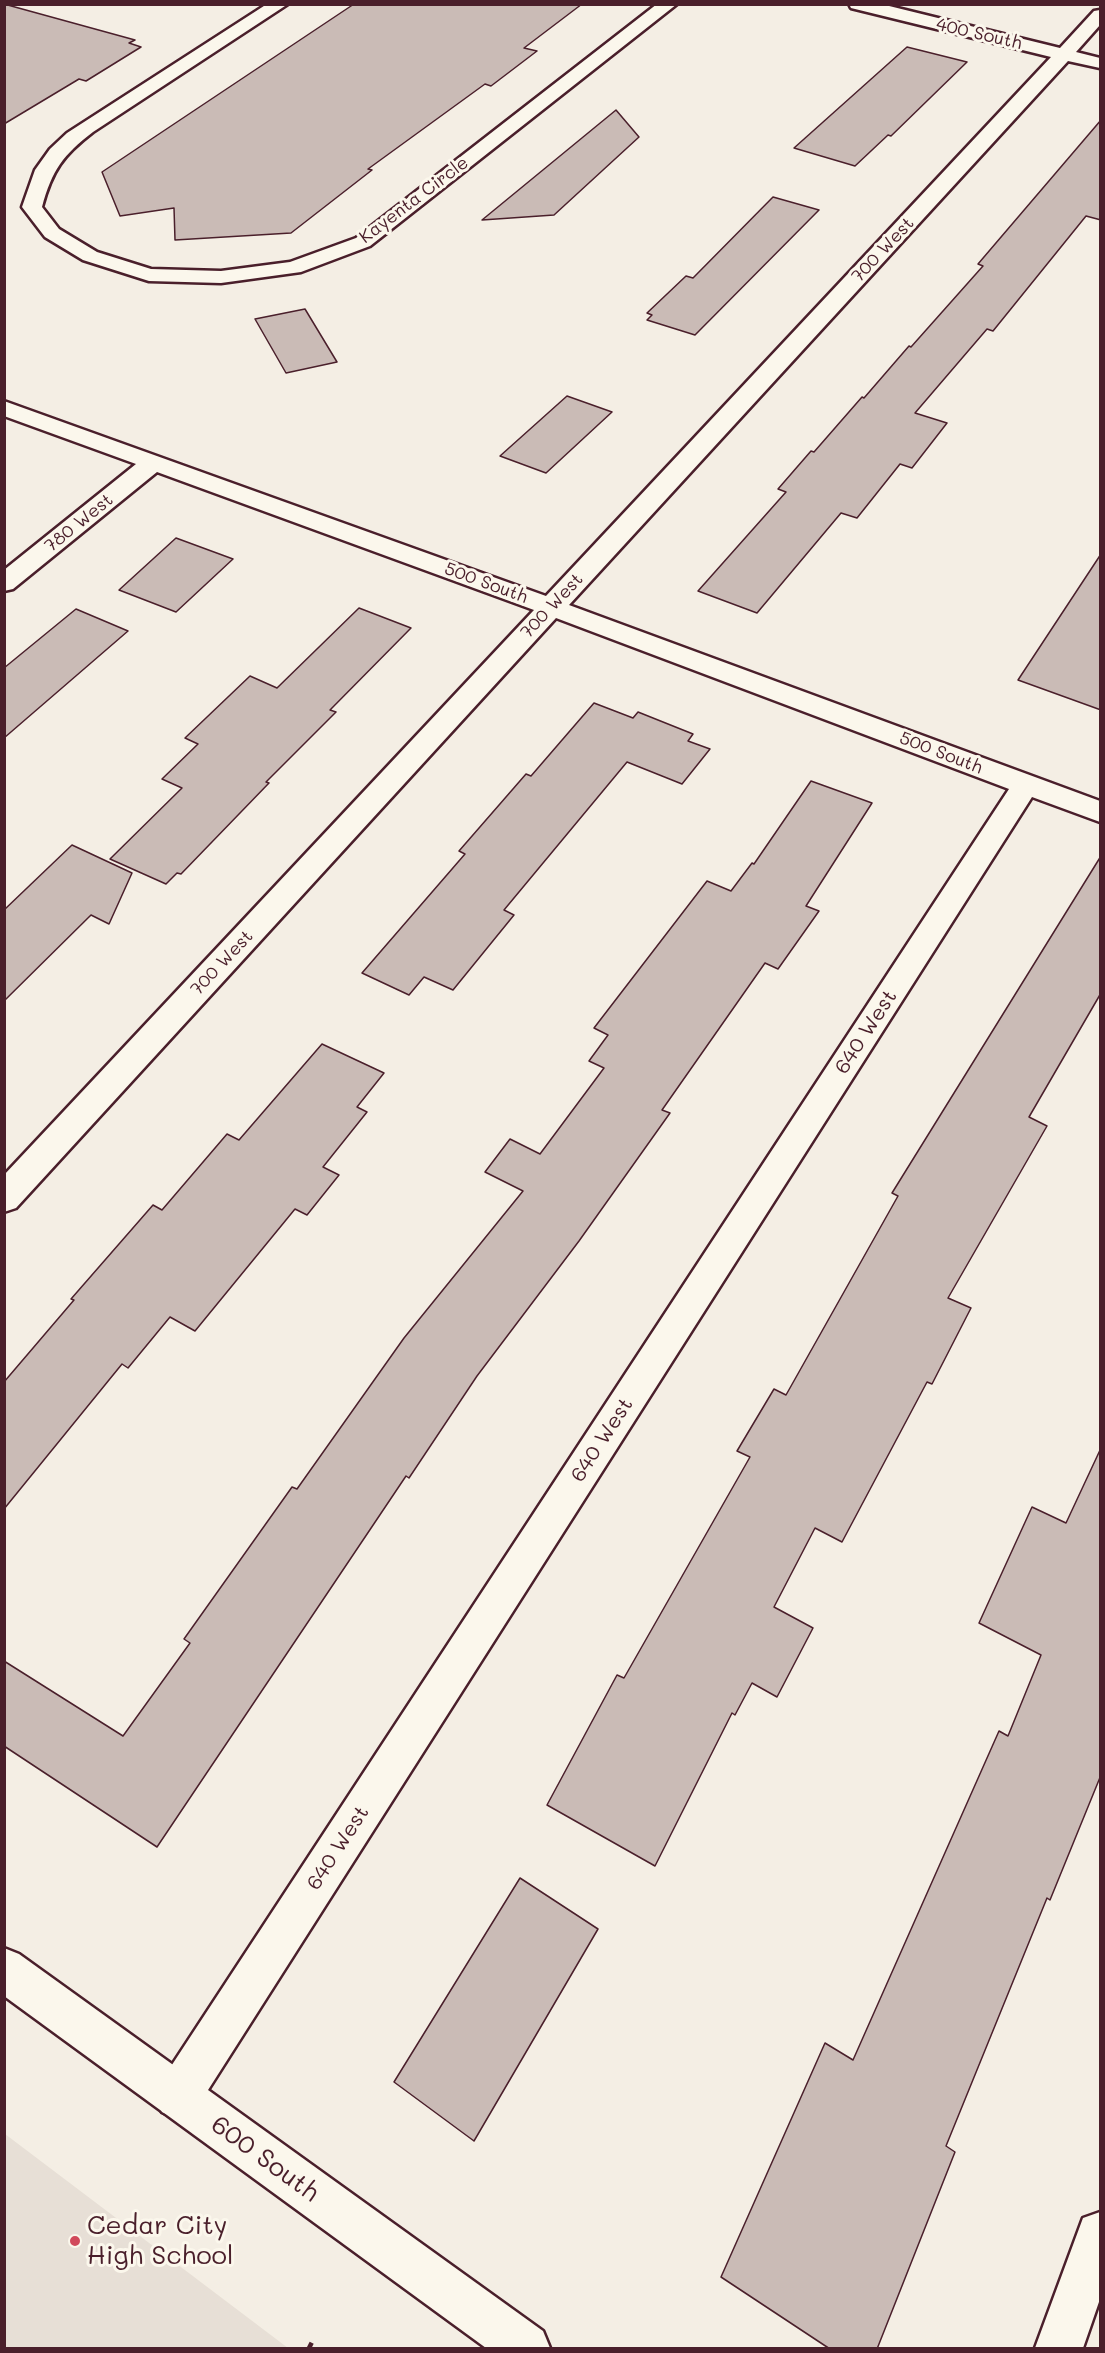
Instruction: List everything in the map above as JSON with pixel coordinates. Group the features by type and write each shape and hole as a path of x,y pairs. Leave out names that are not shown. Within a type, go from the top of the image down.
{"street":[{"name":"Kayenta Circle","path":"280,4 86,128 56,151 39,179 32,207 52,233 90,256 149,274 221,277 294,268 363,242 669,4"},
{"name":"400 South","path":"857,4 1101,63"},
{"name":"700 West","path":"4,1198 1101,15"},
{"name":"500 South","path":"4,408 551,606 1101,812"},
{"name":"780 West","path":"4,583 154,462"},
{"name":"640 West","path":"178,2096 1026,785"},
{"name":"600 South","path":"4,1969 526,2349"},
{"path":"1059,2349 1101,2235"}],"path":[{"path":"309,2349 313,2340"}],"shaded area":[{"name":"Cedar City High School","path":"5,2134 288,2348 5,2348"}],"building":[{"path":"4,4 135,40 129,43 141,47 86,81 79,79 4,124"},
{"path":"354,4 582,4 524,48 537,51 491,86 485,84 368,169 372,170 291,233 175,240 174,208 120,216 102,172"},
{"path":"907,47 967,62 891,136 888,135 855,166 794,148"},
{"path":"616,110 639,137 554,215 482,220"},
{"path":"1101,120 1101,220 1086,216 993,331 987,329 915,413 947,423 912,468 900,464 857,518 841,513 757,613 698,591 786,492 778,489 862,397 864,398 909,346 911,347 983,266 978,264"},
{"path":"773,197 819,210 695,335 647,320 652,315 647,313 686,276 693,278"},
{"path":"305,309 337,362 286,373 255,319"},
{"path":"567,396 612,412 546,473 500,456"},
{"path":"176,538 233,559 176,612 119,590"},
{"path":"1101,554 1101,710 1018,680"},
{"path":"359,608 411,628 330,710 336,712 266,782 269,783 181,874 177,873 166,884 110,859 182,788 162,779 198,744 185,738 250,676 277,688"},
{"path":"76,609 128,631 4,738 4,668"},
{"path":"594,703 633,718 638,712 693,734 688,741 710,749 682,784 627,762 504,910 514,915 453,990 424,977 409,995 362,973 465,854 459,851 526,774 531,776"},
{"path":"811,781 872,803 806,906 819,911 778,969 765,963 662,1110 670,1113 579,1241 477,1376 409,1478 406,1476 157,1847 4,1746 4,1661 123,1736 190,1643 184,1639 292,1487 297,1489 404,1338 523,1191 485,1172 510,1139 540,1154 604,1068 589,1061 608,1035 594,1028 707,881 731,891 752,863 754,864"},
{"path":"72,845 132,873 109,924 91,915 4,1001 4,910"},
{"path":"1101,856 1101,993 1029,1117 1047,1126 948,1298 971,1308 932,1384 927,1382 842,1542 815,1528 774,1607 813,1628 777,1697 752,1683 735,1715 732,1713 655,1866 547,1805 617,1675 624,1678 750,1457 737,1451 774,1389 786,1395 898,1196 892,1193"},
{"path":"322,1044 384,1073 357,1107 367,1112 323,1167 339,1175 307,1215 295,1209 195,1331 170,1317 128,1368 122,1364 4,1509 4,1382 74,1300 71,1299 153,1205 162,1210 227,1134 239,1140"},
{"path":"1101,1448 1101,1775 1050,1900 1047,1898 946,2146 955,2152 877,2349 830,2349 721,2277 825,2043 853,2060 999,1731 1008,1736 1041,1655 979,1623 1032,1507 1066,1523"},
{"path":"520,1878 598,1929 474,2141 394,2082"}],"place":[{"name":"Cedar City High School","path":"75,2241"}]}
